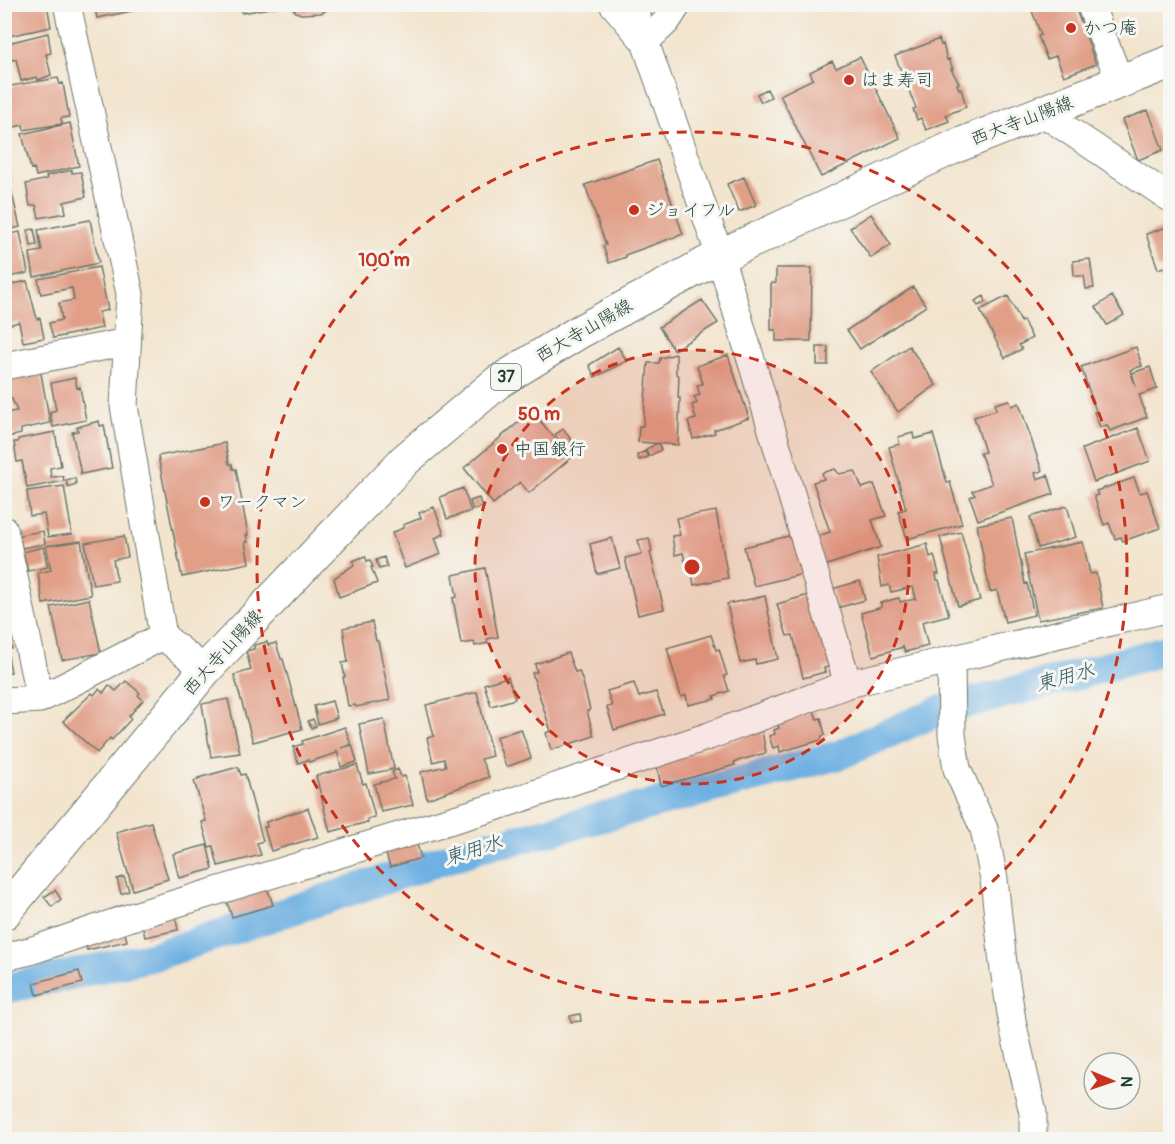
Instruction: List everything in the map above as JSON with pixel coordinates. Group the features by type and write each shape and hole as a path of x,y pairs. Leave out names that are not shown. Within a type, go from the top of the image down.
{"main road":[{"name":"西大寺山陽線","path":"4,913 205,670 405,460 498,382 579,332 720,256 954,147 1170,63"}],"street":[{"path":"67,4 130,294 124,406 163,636 205,670"},
{"path":"613,4 645,42 720,256 848,684"},
{"path":"645,42 667,21 678,4"},
{"path":"1090,4 1120,82"},
{"path":"1043,113 1170,198"},
{"path":"4,366 127,342"},
{"path":"4,530 39,699"},
{"path":"4,957 30,951 131,917 498,806 709,736 848,684 1170,608"},
{"path":"4,701 39,699 163,636"},
{"path":"951,660 952,735 957,769 984,829 994,879 1003,963 1013,1026 1033,1113 1033,1140"}],"lane":[{"path":"643,4 645,42"}],"building":[{"path":"11,4 47,4 51,27 4,37 4,10 12,8"},
{"path":"94,4 157,4 157,6 97,18"},
{"path":"241,4 281,4 281,6 242,13"},
{"path":"1050,4 1074,4 1096,64 1064,76 1056,56 1047,59 1032,11"},
{"path":"290,5 336,5 321,13 301,14"},
{"path":"48,33 51,53 46,54 51,75 38,80 37,77 21,81 16,59 8,61 4,44"},
{"path":"939,39 959,83 957,84 959,89 961,88 966,107 946,115 949,121 926,130 921,118 917,120 913,109 916,108 895,56"},
{"path":"860,57 900,138 821,177 780,95 813,79 810,72 832,61 836,68"},
{"path":"58,78 60,84 63,83 69,117 61,118 62,124 24,130 23,125 10,128 4,87"},
{"path":"767,89 771,97 761,102 757,94"},
{"path":"1148,110 1163,150 1138,160 1122,120"},
{"path":"70,123 79,166 36,176 34,168 31,169 22,134"},
{"path":"4,148 12,182 4,183"},
{"path":"657,160 683,234 609,263 603,246 606,245 585,185"},
{"path":"72,170 72,173 81,172 86,197 64,202 66,213 39,218 36,205 30,206 26,184 47,179 46,176"},
{"path":"744,177 756,205 739,212 727,184"},
{"path":"10,185 20,227 4,231 4,186"},
{"path":"871,214 891,245 871,258 850,228"},
{"path":"90,220 99,263 34,277 30,253 42,251 38,230"},
{"path":"1170,226 1170,283 1164,267 1158,269 1146,234"},
{"path":"34,229 37,245 31,246 28,230"},
{"path":"20,232 28,273 4,278 4,235"},
{"path":"1090,259 1094,288 1086,289 1084,276 1074,276 1073,261"},
{"path":"99,267 108,310 99,312 102,328 53,338 49,323 62,320 59,303 74,300 72,288 41,294 38,279"},
{"path":"776,268 812,268 811,341 776,341 776,330 771,330 771,283 776,283"},
{"path":"27,281 37,319 40,318 44,338 23,342 19,322 4,326 4,289 5,286"},
{"path":"913,287 926,306 860,349 847,330"},
{"path":"984,296 986,302 978,306 975,301"},
{"path":"1008,296 1032,338 1019,345 1022,349 1005,358 980,310"},
{"path":"1112,296 1124,315 1107,325 1096,307"},
{"path":"702,300 718,323 674,350 659,327"},
{"path":"909,346 936,385 898,412 871,372"},
{"path":"618,347 627,361 595,377 589,365"},
{"path":"817,347 828,347 828,365 817,365"},
{"path":"1136,347 1142,366 1130,370 1136,387 1132,373 1150,367 1157,389 1139,395 1147,417 1110,431 1107,425 1100,427 1081,367"},
{"path":"676,354 676,374 679,376 678,398 680,398 678,445 638,442 639,426 643,426 648,363 659,363 660,358"},
{"path":"728,355 749,418 714,430 715,433 693,439 688,421 696,419 692,405 697,403 694,397 700,395 697,385 703,384 697,366"},
{"path":"40,368 50,423 21,429 21,434 4,438 4,413 17,411 12,399 7,396 4,383 6,375"},
{"path":"75,378 77,388 80,387 86,420 53,427 50,412 56,410 51,383"},
{"path":"1009,400 1012,406 1019,403 1042,471 1035,473 1037,479 1048,475 1054,494 978,520 970,497 975,495 972,491 992,484 980,453 985,452 974,417 996,410 995,404"},
{"path":"532,411 571,458 529,493 520,482 493,504 464,468"},
{"path":"99,421 100,426 104,425 112,468 81,474 72,432 78,431 77,427"},
{"path":"1138,428 1150,461 1094,482 1082,449"},
{"path":"563,429 573,442 565,448 555,435"},
{"path":"55,432 61,466 50,468 51,477 63,476 64,481 27,488 22,461 17,462 14,442 18,442 18,439"},
{"path":"913,433 914,439 933,434 962,524 907,539 898,511 906,509 889,447 900,444 898,437"},
{"name":"ワークマン","path":"225,443 229,464 236,469 248,535 246,535 248,542 245,542 249,563 182,577 158,456"},
{"path":"658,443 661,450 649,456 646,449"},
{"path":"645,451 648,457 639,460 637,455"},
{"path":"835,469 839,474 855,471 862,488 874,484 886,516 872,520 881,547 824,566 815,537 830,532 813,482 824,479 822,473"},
{"path":"75,478 76,484 68,487 66,480"},
{"path":"1134,478 1140,493 1147,491 1160,528 1123,541 1121,537 1115,539 1109,523 1104,525 1094,496 1098,495 1096,491"},
{"path":"64,486 72,534 48,537 44,514 30,516 27,491"},
{"path":"463,488 471,511 447,519 440,497"},
{"path":"479,498 482,507 473,510 470,501"},
{"path":"1067,506 1076,537 1038,548 1030,517"},
{"path":"434,507 444,534 435,538 441,554 405,568 392,533 403,528 403,525 421,518 419,513"},
{"path":"716,511 728,578 694,585 691,568 687,570 683,553 675,555 672,536 680,535 676,518"},
{"path":"1012,518 1025,584 1027,583 1034,615 1005,622 997,590 990,592 977,525"},
{"path":"43,531 45,544 22,548 19,535"},
{"path":"961,532 980,600 958,606 940,537"},
{"path":"797,534 807,573 754,586 744,547"},
{"path":"124,536 128,557 113,560 117,581 93,585 85,543"},
{"path":"612,538 620,568 597,574 590,544"},
{"path":"649,538 652,552 650,552 664,609 638,615 625,558 642,554 638,540"},
{"path":"81,541 91,595 43,604 38,573 51,570 46,546"},
{"path":"1083,542 1090,574 1096,573 1103,608 1038,620 1024,554"},
{"path":"927,544 930,557 934,555 939,574 936,574 937,580 939,580 949,615 922,622 928,646 905,652 903,647 873,656 861,613 882,607 880,603 899,598 900,602 916,599 913,587 891,592 889,585 882,587 877,557"},
{"path":"43,547 48,567 28,571 23,552"},
{"path":"365,556 367,561 370,560 377,583 339,597 334,578 354,565 353,561"},
{"path":"384,557 387,567 379,569 376,560"},
{"path":"485,568 498,637 487,639 488,643 475,646 474,642 461,644 453,598 457,597 453,575"},
{"path":"860,581 865,600 837,608 832,589"},
{"path":"815,593 836,665 824,668 825,672 803,678 793,635 787,636 777,604"},
{"path":"765,596 778,659 756,664 755,660 740,663 727,604"},
{"path":"89,599 101,653 62,660 51,607"},
{"path":"4,621 7,621 12,649 7,650 11,672 4,673"},
{"path":"372,622 390,700 356,707 355,705 348,706 342,663 348,662 343,628"},
{"path":"711,635 716,650 719,649 729,691 714,696 715,699 688,705 686,695 681,697 667,648"},
{"path":"267,642 268,645 276,643 281,659 283,659 302,729 253,742 234,675 251,670 246,651 254,649 254,645"},
{"path":"568,653 575,672 579,671 583,682 590,710 587,711 594,736 551,750 546,733 551,731 532,673 537,672 535,664"},
{"path":"508,677 515,699 491,706 484,684"},
{"path":"126,681 140,693 138,695 143,700 129,716 131,719 97,753 63,721 92,693 94,695 99,689 103,693 109,685 116,691"},
{"path":"634,683 639,697 656,692 664,714 614,730 607,707 612,706 607,691"},
{"path":"477,692 492,756 481,759 489,777 427,799 421,772 446,766 444,759 433,762 427,738 434,736 426,705"},
{"path":"228,699 240,753 211,757 202,704"},
{"path":"332,701 337,718 318,724 314,706"},
{"path":"814,711 817,719 821,718 825,735 821,740 780,752 779,746 773,748 769,736 775,734 774,730 779,728 777,723"},
{"path":"313,719 316,726 311,728 308,721"},
{"path":"384,719 394,769 369,774 359,724"},
{"path":"345,727 351,745 341,748 352,745 357,762 341,767 337,750 337,753 298,763 293,747 303,744 302,741"},
{"path":"521,729 531,758 506,767 496,737"},
{"path":"762,731 766,753 734,762 735,765 661,786 657,766"},
{"path":"357,765 363,784 366,783 375,817 367,819 368,822 330,832 316,776"},
{"path":"238,767 241,775 245,774 263,841 257,843 261,855 218,866 213,846 209,847 202,822 206,821 194,781"},
{"path":"398,769 401,777 405,776 413,805 381,812 374,784 395,779 392,772"},
{"path":"308,808 318,837 271,851 264,827 267,827 266,822"},
{"path":"151,822 168,879 133,890 116,832"},
{"path":"414,834 421,858 390,867 383,844"},
{"path":"207,845 213,869 179,878 173,854"},
{"path":"124,877 129,891 121,894 117,879"},
{"path":"265,881 273,905 232,917 224,893"},
{"path":"55,890 61,899 52,907 44,897"},
{"path":"174,909 178,930 145,937 140,916"},
{"path":"122,921 127,941 87,950 83,930"},
{"path":"79,971 82,983 37,995 34,983"},
{"path":"580,1014 581,1021 571,1022 570,1016"}],"waterway":[{"name":"東用水","path":"960,705 1170,649"},
{"name":"東用水","path":"4,989 154,956 491,844 512,841 839,755 941,710"}],"place":[{"name":"かつ庵","path":"1071,28"},
{"name":"はま寿司","path":"849,80"},
{"name":"ジョイフル","path":"634,210"},
{"name":"中国銀行","path":"502,449"},
{"name":"ワークマン","path":"205,502"}]}
